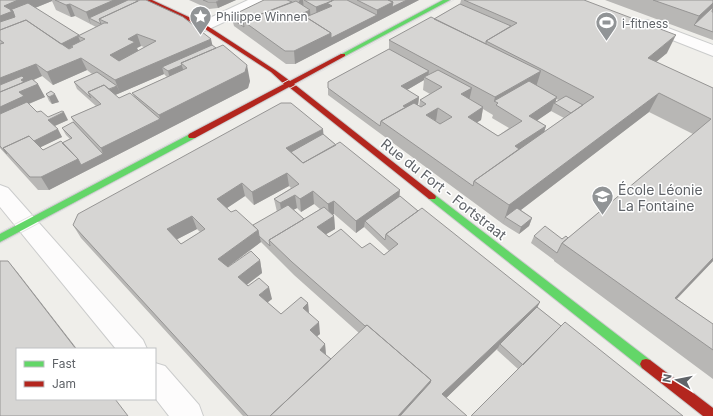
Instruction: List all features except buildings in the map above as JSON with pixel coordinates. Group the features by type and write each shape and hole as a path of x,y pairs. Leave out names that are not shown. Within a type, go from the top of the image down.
{"street":[{"name":"Rue du Fort - Fortstraat","path":"147,0 204,26 273,72 504,255 713,416"},
{"path":"204,26 260,0"},
{"path":"0,238 447,0"},
{"path":"634,20 713,50"},
{"path":"0,193 132,348"},
{"path":"156,377 188,416"}],"tram line":[{"path":"0,232 440,0"},
{"path":"0,244 454,0"}],"traffic: fast":[{"path":"343,55 447,0"},
{"path":"0,238 192,136"},
{"path":"432,197 646,364"}],"traffic: jam":[{"path":"147,0 204,26 273,71 432,197"},
{"path":"192,136 343,55"},
{"path":"646,364 713,416"}],"place":[{"name":"Philippe Winnen","path":"200,36"},
{"name":"i-fitness","path":"607,42"},
{"name":"École Léonie La Fontaine","path":"603,216"}]}
